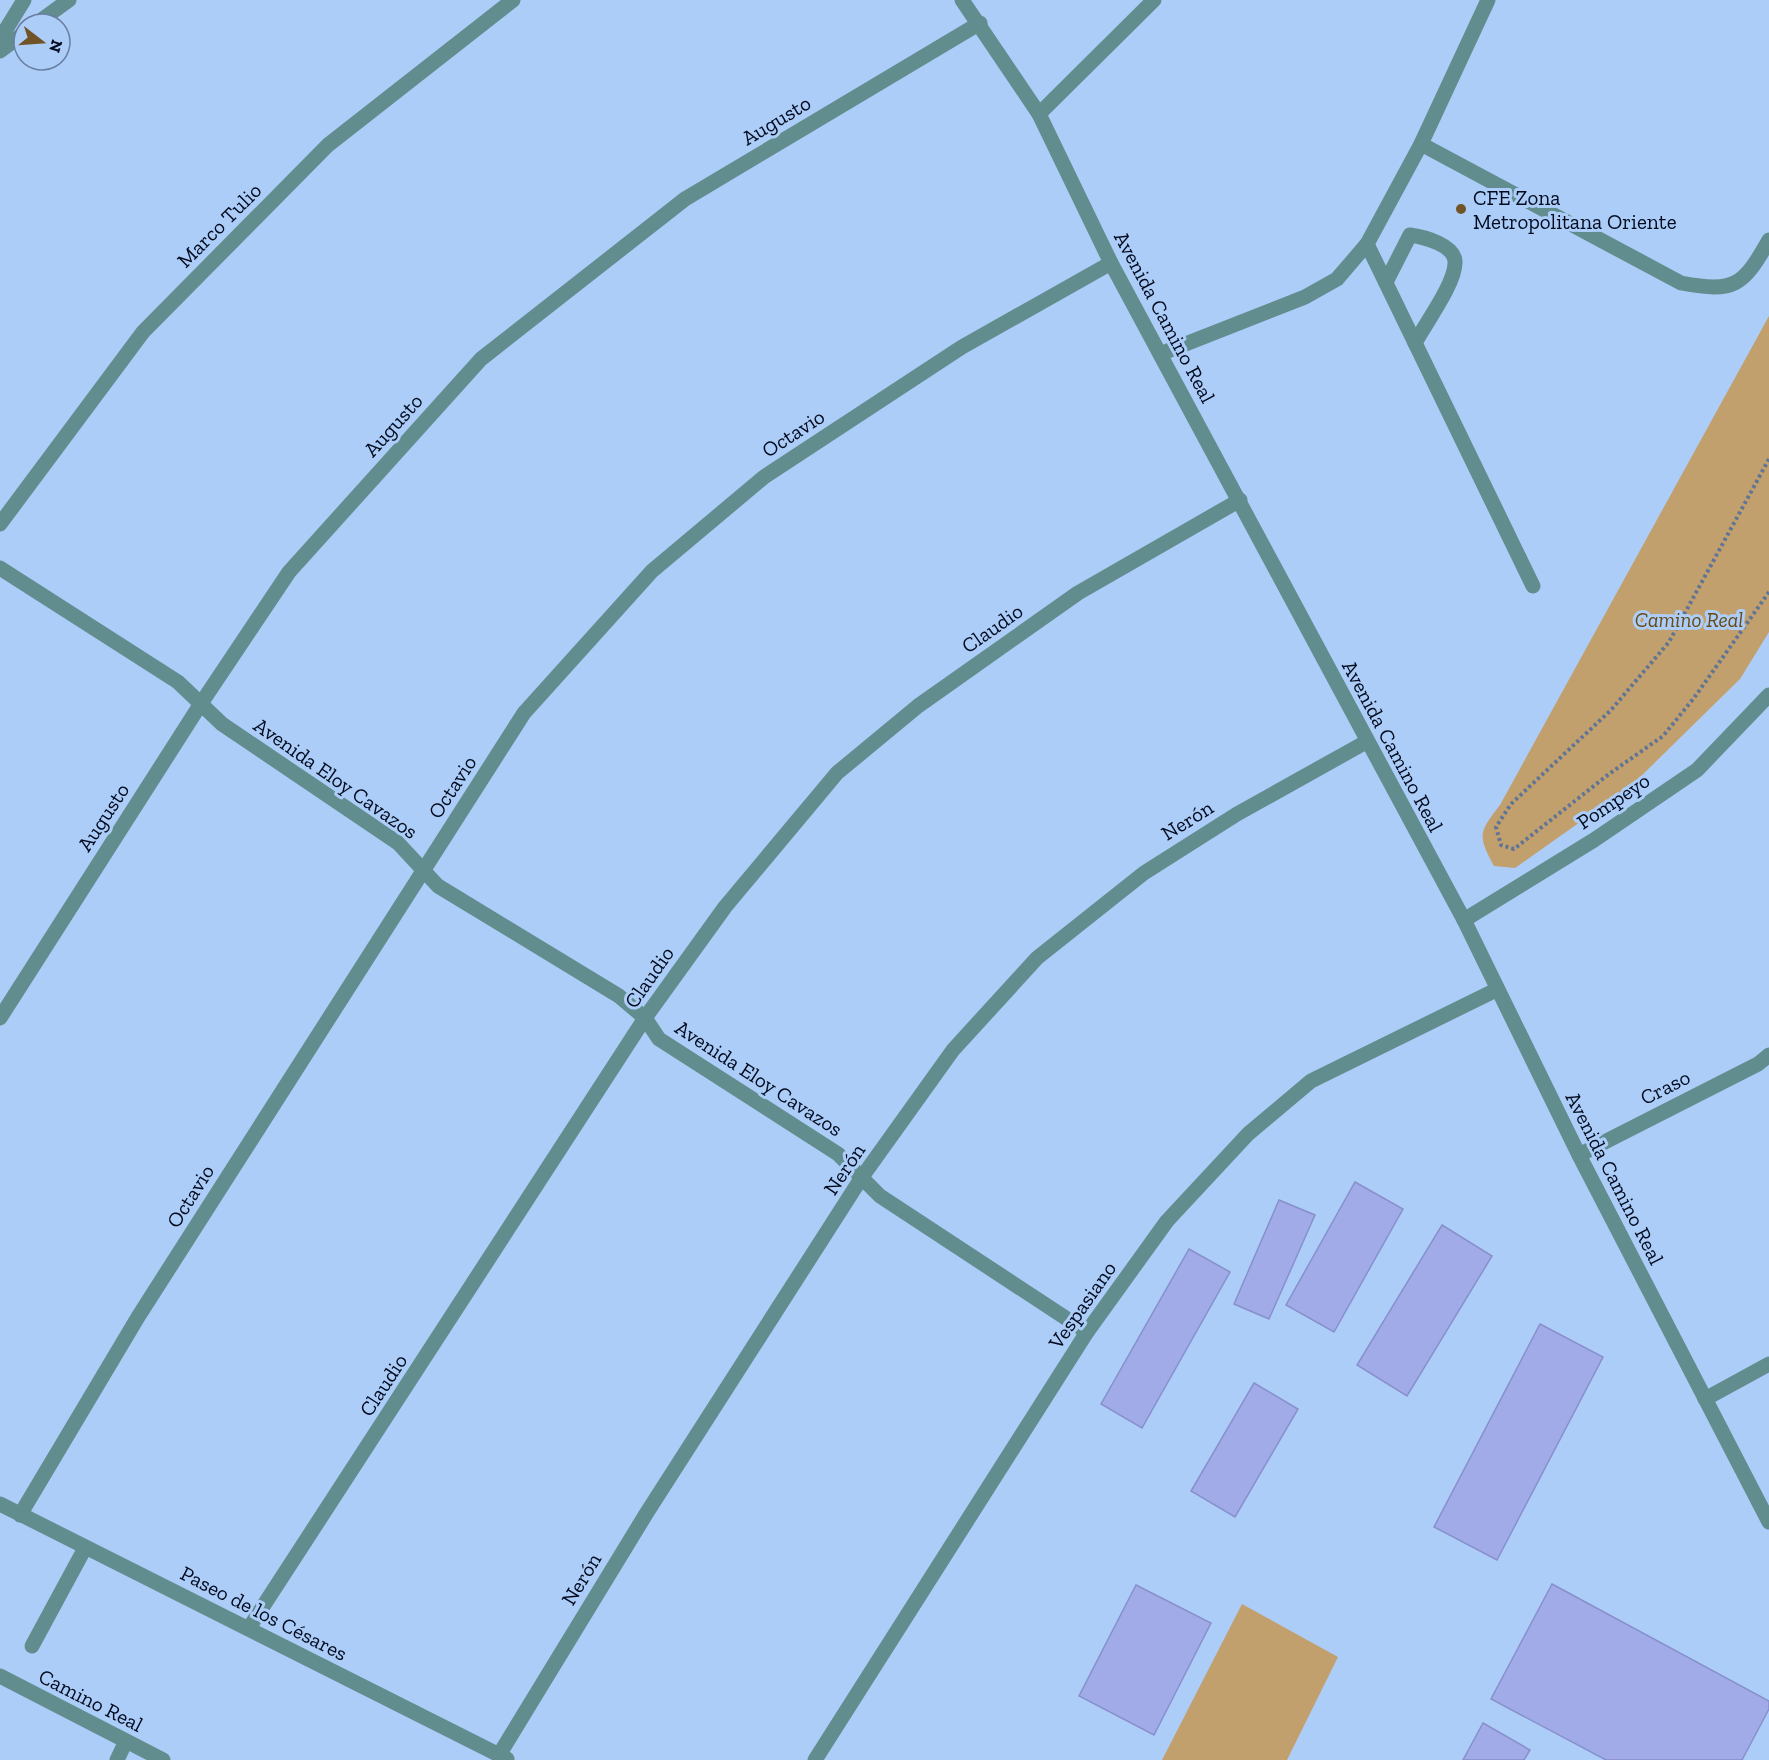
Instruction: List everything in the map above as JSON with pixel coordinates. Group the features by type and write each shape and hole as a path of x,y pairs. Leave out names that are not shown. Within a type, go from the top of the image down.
{"street":[{"path":"0,39 24,0"},
{"path":"52,12 69,0"},
{"name":"Marco Tulio","path":"0,524 143,332 328,145 513,0"},
{"name":"Avenida Camino Real","path":"962,0 980,23 1039,114 1111,263 1240,500 1366,742 1464,920 1496,990 1579,1155 1769,1522"},
{"path":"1039,114 1154,0"},
{"path":"1160,354 1305,297 1337,279 1367,244 1421,144 1488,0"},
{"name":"Augusto","path":"0,1018 200,705 289,572 481,359 685,199 980,23"},
{"path":"1421,144 1681,283 1709,288 1737,284 1752,268 1769,240"},
{"path":"1386,282 1410,235 1425,237 1453,254 1455,262 1452,276 1414,343"},
{"path":"1367,244 1533,586"},
{"name":"Octavio","path":"20,1515 138,1317 524,713 652,571 764,477 963,347 1111,263"},
{"name":"Claudio","path":"249,1628 645,1018 725,907 837,773 918,706 1078,592 1240,500"},
{"name":"Avenida Eloy Cavazos","path":"0,568 178,682 222,724 398,843 438,886 619,996 645,1018 659,1039 838,1154 880,1196 1087,1332"},
{"name":"Pompeyo","path":"1464,920 1594,840 1697,770 1769,694"},
{"name":"Nerón","path":"503,1758 646,1514 862,1177 953,1050 1037,958 1144,873 1237,814 1366,742"},
{"name":"Vespasiano","path":"815,1760 1087,1332 1167,1221 1248,1134 1311,1081 1496,990"},
{"name":"Craso","path":"1579,1155 1758,1064 1769,1055"},
{"path":"1705,1399 1769,1364"},
{"name":"Paseo de los Césares","path":"0,1504 503,1758"},
{"path":"32,1646 85,1548"},
{"name":"Camino Real","path":"0,1676 163,1760"},
{"path":"117,1760 126,1741"}],"path":[{"path":"1769,459 1669,642 1611,710 1511,804 1496,827 1502,845 1514,849 1609,774 1664,736 1694,698 1769,592"}],"green space":[{"name":"Camino Real","path":"1769,316 1769,632 1740,679 1631,786 1515,868 1494,866 1483,840 1484,828 1500,805"},
{"path":"1242,1604 1338,1657 1287,1760 1162,1760"}],"building":[{"path":"1355,1182 1403,1209 1334,1332 1286,1305"},
{"path":"1279,1200 1315,1215 1269,1319 1234,1304"},
{"path":"1442,1225 1492,1256 1407,1396 1357,1365"},
{"path":"1189,1249 1230,1272 1142,1428 1101,1404"},
{"path":"1540,1324 1603,1357 1497,1560 1434,1527"},
{"path":"1254,1383 1298,1409 1235,1517 1191,1491"},
{"path":"1552,1584 1769,1701 1769,1709 1742,1760 1606,1760 1491,1699"},
{"path":"1136,1585 1211,1623 1154,1735 1079,1696"},
{"path":"1483,1723 1530,1750 1524,1760 1463,1760"}],"place":[{"name":"CFE Zona Metropolitana Oriente","path":"1461,209"}]}
